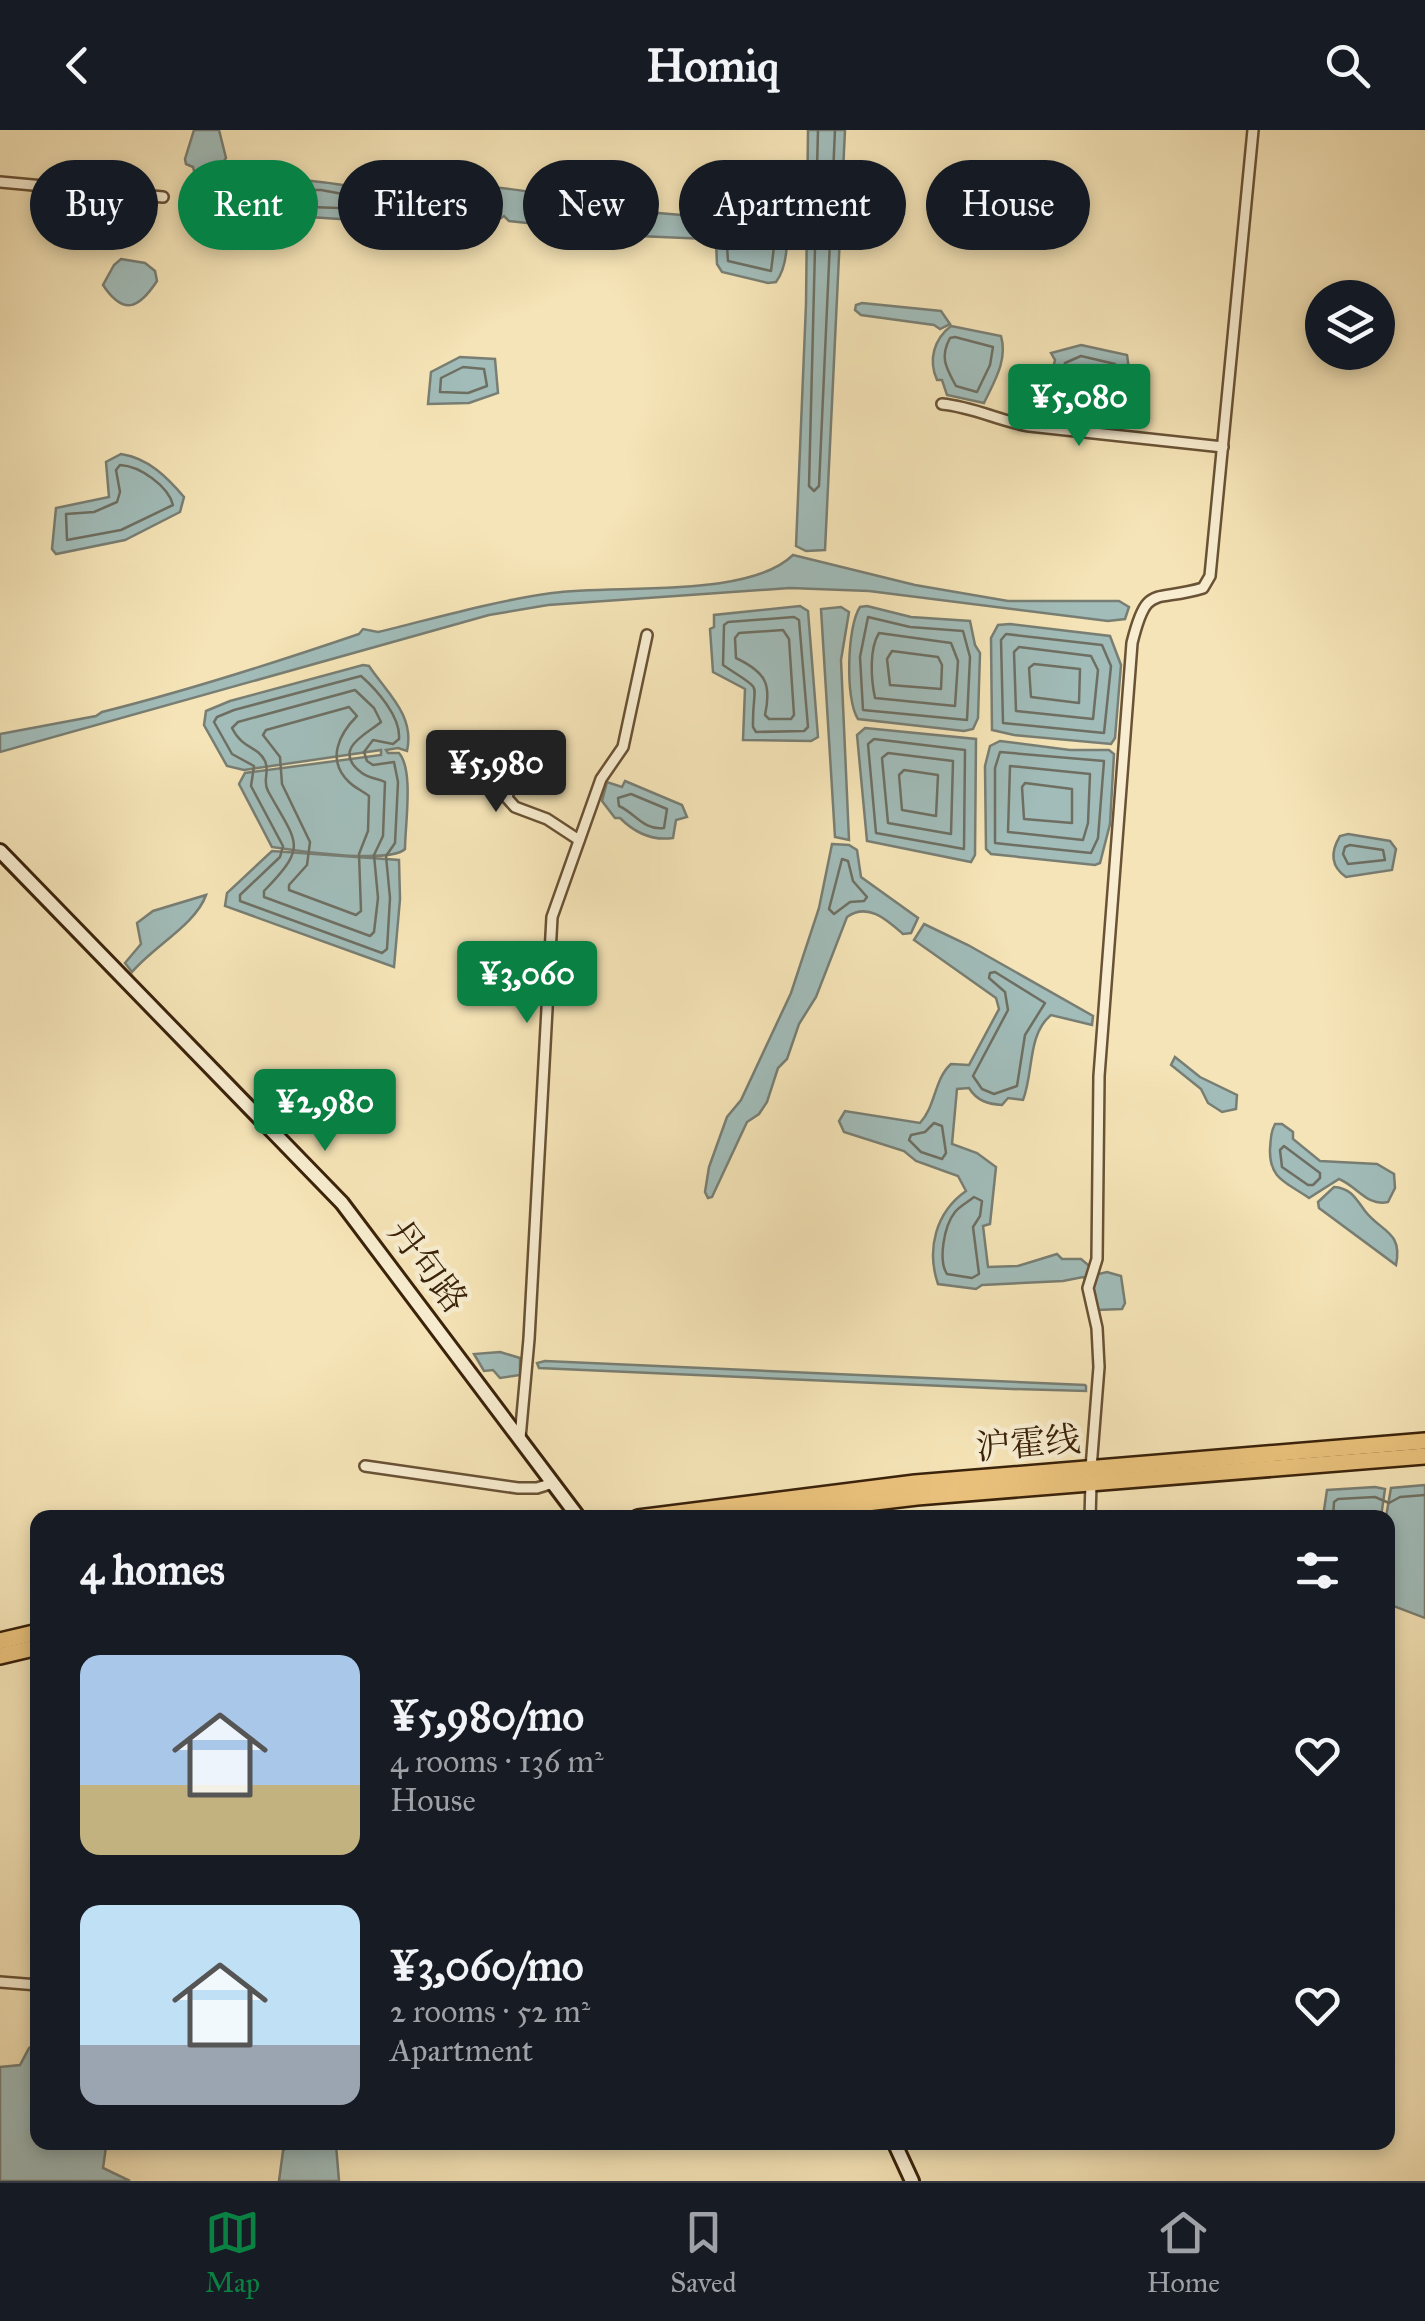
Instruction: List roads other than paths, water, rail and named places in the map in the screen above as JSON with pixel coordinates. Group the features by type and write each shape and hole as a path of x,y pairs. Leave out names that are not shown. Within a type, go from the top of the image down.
{"highway":[{"name":"沪霍线","path":"808,1510 1425,1441"},
{"name":"沪霍线","path":"701,1510 896,1485 1425,1456"},
{"path":"0,1641 30,1634"},
{"path":"0,1656 30,1649"}],"street":[{"path":"1090,1510 1099,1367 1098,1328 1088,1288 1096,1258 1098,1076 1132,643 1146,603 1156,595 1202,588 1210,576 1252,130"},
{"path":"0,182 163,197"},
{"path":"942,404 966,406 1029,426 1223,447"},
{"path":"520,1439 552,917 601,778 623,747 647,635"},
{"path":"520,741 507,798 515,807 548,818 580,840"},
{"name":"丹句路","path":"0,851 342,1203 572,1510"},
{"path":"365,1466 518,1488 553,1483"},
{"path":"0,1982 30,1984"},
{"path":"898,2150 912,2181"}],"water":[{"path":"194,130 219,130 224,160 185,159"},
{"path":"808,130 845,130 844,160 808,160"},
{"path":"318,182 338,184 338,219 318,218"},
{"path":"503,189 523,191 523,223 509,221 504,216"},
{"path":"659,213 679,215 679,238 659,237"},
{"path":"716,250 786,250 776,282 722,272"},
{"path":"807,250 839,250 825,550 806,551 796,546"},
{"path":"121,259 145,263 155,271 157,281 143,298 130,305 117,301 103,285"},
{"path":"862,303 941,311 950,324 940,329 861,315 855,310"},
{"path":"951,326 1001,336 1001,362 984,403 947,395 942,380 937,380 934,350"},
{"path":"1081,345 1127,355 1129,369 1119,404 1053,387 1050,382 1055,360 1051,353"},
{"path":"460,357 495,359 498,393 469,403 428,404 431,372"},
{"path":"121,454 148,464 171,482 184,497 180,512 125,540 56,554 52,549 56,508 109,497 106,462"},
{"path":"793,555 915,585 1008,601 1119,601 1129,607 1125,619 1108,621 869,591 790,588 548,605 489,615 0,752 0,734 96,716 295,655 359,634 363,629 378,632 552,593 714,584 772,569"},
{"path":"800,606 808,611 818,737 811,741 743,740 745,689 713,672 710,629 714,627 714,615"},
{"path":"841,607 849,612 841,660 849,840 835,837 821,609"},
{"path":"860,607 911,617 970,621 980,653 978,718 973,729 858,719 849,680 850,646 856,616"},
{"path":"998,625 1110,636 1121,665 1115,738 1111,744 992,730 991,638"},
{"path":"369,666 391,695 407,726 407,751 386,750 399,753 404,761 408,798 405,849 363,856 272,847 239,784 245,773 381,755 381,750 244,770 227,766 204,725 206,711"},
{"path":"865,728 976,739 975,855 971,862 867,841 857,735"},
{"path":"1000,741 1070,750 1109,750 1114,754 1110,824 1100,863 991,854 986,849 985,766 990,746"},
{"path":"625,781 682,805 687,817 676,820 673,838 644,835 615,818 602,801 607,782 622,787"},
{"path":"1340,836 1390,841 1396,849 1392,870 1346,877 1337,868 1334,853"},
{"path":"832,844 857,850 861,877 918,918 911,933 903,934 870,912 847,917 816,997 799,1024 787,1059 778,1068 767,1102 747,1122 712,1197 708,1198 705,1192 709,1167 727,1117 741,1100 791,993 819,908"},
{"path":"272,851 399,860 394,967 225,906 227,893"},
{"path":"206,895 193,916 132,972 125,963 141,944 137,923 153,911"},
{"path":"924,924 1093,1016 1092,1025 1051,1015 1043,1023 1034,1043 1023,1100 1008,1098 1002,1105 992,1104 979,1099 969,1088 957,1089 952,1144 977,1153 996,1167 990,1224 983,1226 988,1267 1018,1266 1057,1254 1062,1259 1081,1259 1099,1274 1121,1276 1125,1303 1122,1309 1097,1310 1093,1285 1083,1277 982,1285 976,1289 938,1284 933,1258 936,1232 947,1209 966,1191 958,1176 916,1161 904,1151 844,1132 839,1121 845,1111 920,1123 945,1070 951,1064 969,1065 999,1009 996,998 914,940"},
{"path":"1175,1057 1200,1077 1237,1095 1236,1109 1222,1112 1208,1103 1201,1089 1171,1065"},
{"path":"1275,1124 1293,1132 1293,1139 1320,1161 1377,1164 1394,1174 1395,1188 1388,1202 1374,1202 1339,1179 1309,1198 1286,1183 1270,1159"},
{"path":"1334,1187 1345,1189 1389,1233 1396,1245 1396,1265 1319,1208 1318,1202"},
{"path":"500,1352 520,1358 520,1375 500,1378 493,1370 484,1371 474,1354"},
{"path":"537,1363 1085,1385 1086,1391 539,1368"},
{"path":"1425,1485 1425,1618 1395,1607 1395,1510 1387,1510 1391,1488"},
{"path":"1385,1489 1382,1510 1324,1510 1327,1490"},
{"path":"29,2048 30,2150 106,2150 103,2168 130,2181 0,2181 0,2067 20,2065"},
{"path":"336,2150 339,2181 279,2181 283,2151"}]}
